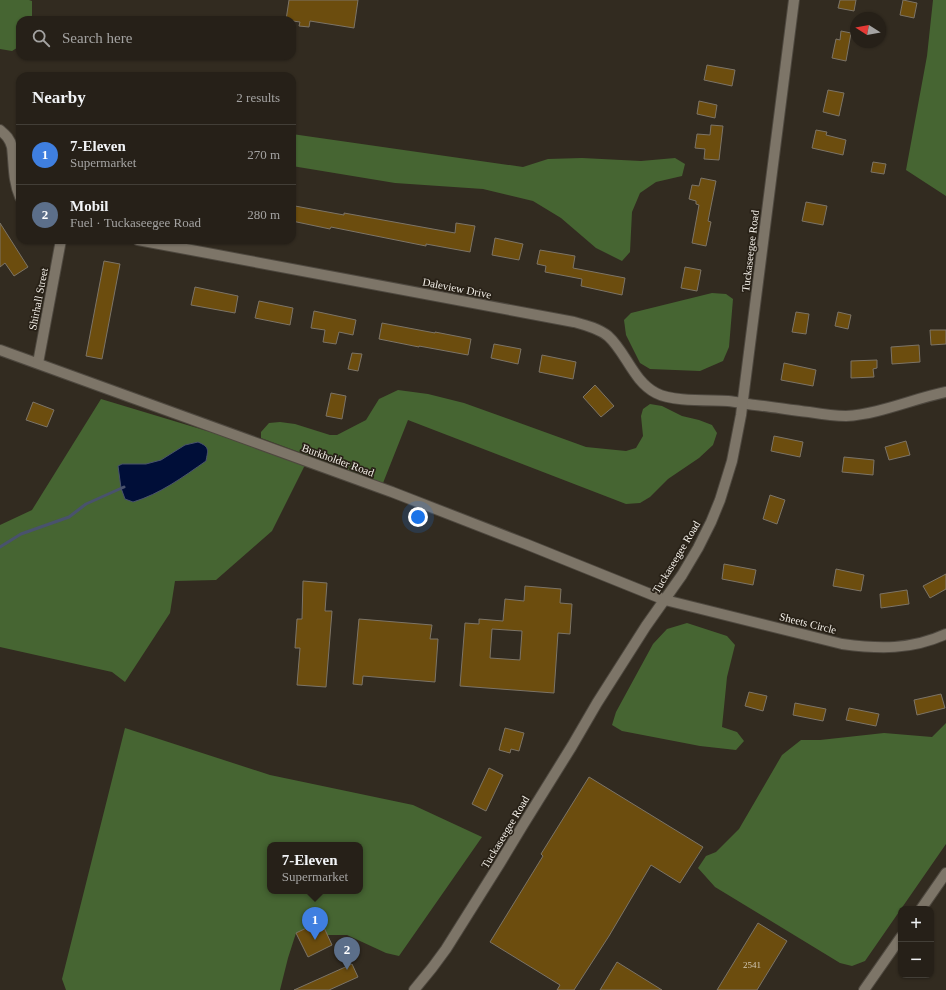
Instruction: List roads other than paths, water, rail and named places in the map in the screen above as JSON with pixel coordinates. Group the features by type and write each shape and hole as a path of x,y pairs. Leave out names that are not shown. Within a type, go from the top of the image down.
{"street":[{"name":"Tuckaseegee Road","path":"414,990 446,949 597,703 646,626 682,575 698,548 720,500 732,462 743,403 794,0"},
{"path":"0,130 11,142 16,183"},
{"name":"Shirhall Street","path":"38,363 61,244"},
{"name":"Daleview Drive","path":"159,244 574,322 592,327 608,336 644,384 661,396 674,399 743,403"},
{"name":"Burkholder Road","path":"0,350 392,492 665,600"},
{"path":"743,403 845,416 868,413 894,407 946,392"},
{"name":"Sheets Circle","path":"665,600 842,644 867,647 893,647 919,644 946,634"},
{"path":"923,906 946,873"},
{"path":"864,990 898,941"}],"water":[{"path":"198,442 207,449 206,461 171,484 143,499 133,502 125,499 121,488 118,466 122,464 146,464 161,460 185,445"}],"waterway":[{"path":"0,547 21,534 69,517 86,504 124,487"}],"place":[{"name":"7-Eleven","path":"315,940"},
{"name":"Mobil","path":"347,970"}]}
